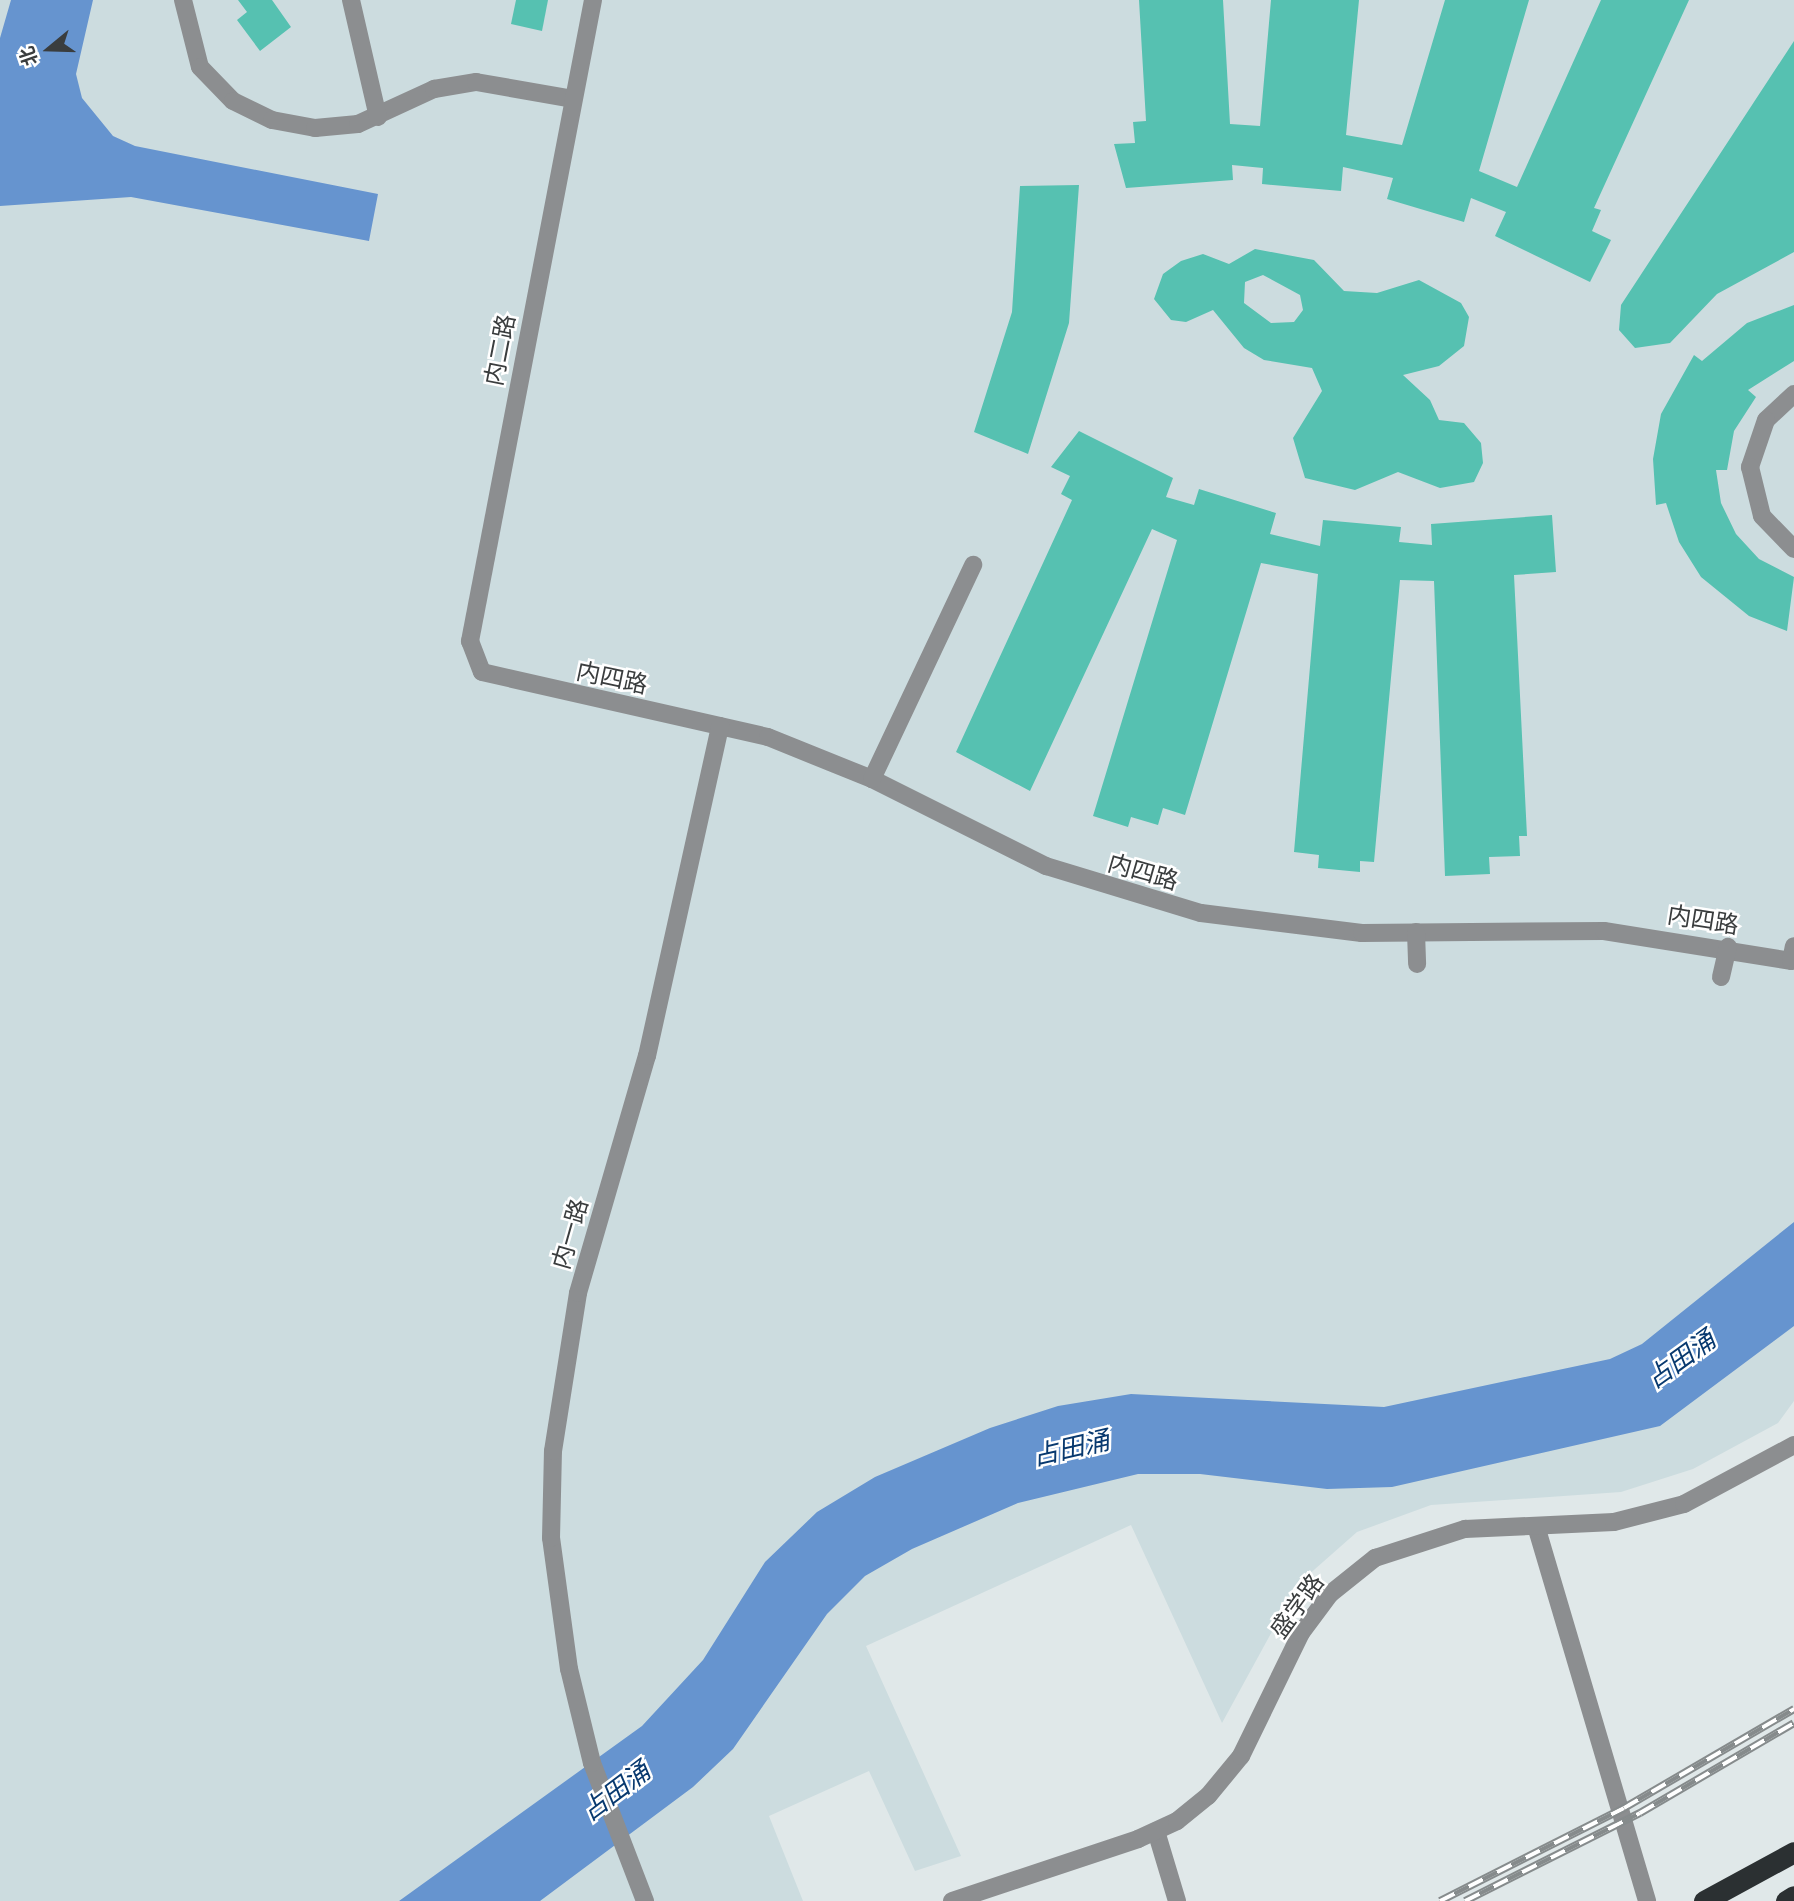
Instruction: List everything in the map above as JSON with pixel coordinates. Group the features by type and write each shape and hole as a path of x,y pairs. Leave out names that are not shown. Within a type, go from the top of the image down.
{"highway":[{"path":"1704,1901 1794,1852"},
{"path":"1786,1901 1794,1896"}],"street":[{"path":"183,0 200,66 252,112 314,128 378,117 414,96 476,82 573,99"},
{"path":"351,0 378,117"},
{"name":"内二路","path":"515,683 482,672 470,641 593,0"},
{"path":"1794,394 1766,420 1750,467 1762,516 1794,549"},
{"path":"872,779 973,565"},
{"name":"内四路","path":"515,683 768,737 872,779 996,844 1149,900 1294,928 1416,932 1604,931 1792,953"},
{"name":"内一路","path":"628,1869 592,1763 558,1607 551,1538 555,1439 578,1293 648,1056 720,726"},
{"path":"1416,932 1417,964"},
{"path":"1721,977 1728,947"},
{"name":"盛学路","path":"952,1901 1156,1831 1208,1796 1241,1756 1301,1633 1330,1594 1375,1558 1439,1534 1614,1522 1684,1504 1794,1445"},
{"path":"1536,1526 1647,1901"},
{"path":"1156,1831 1177,1901"},
{"path":"628,1869 632,1901"},
{"path":"628,1869 645,1901"}],"shaded area":[{"path":"0,0 1794,0 1794,1401 1778,1423 1693,1469 1621,1492 1431,1505 1357,1532 1298,1584 1222,1723 1131,1525 866,1646 961,1856 915,1871 869,1771 769,1816 803,1901 0,1901"}],"water":[{"path":"11,0 93,0 76,74 82,98 113,136 135,146 378,194 369,241 131,197 0,206 0,38"},
{"name":"占田涌","path":"1794,1222 1794,1326 1660,1426 1392,1487 1327,1489 1200,1474 1138,1474 1018,1503 912,1549 865,1576 827,1614 733,1749 693,1787 540,1901 399,1901 642,1726 703,1660 765,1562 817,1512 875,1477 990,1428 1058,1406 1131,1394 1384,1407 1610,1359 1642,1344"}],"building":[{"path":"238,0 272,0 291,27 260,51 237,20 247,12"},
{"path":"516,0 548,0 542,31 511,24"},
{"path":"1139,0 1223,0 1230,124 1260,126 1271,0 1359,0 1346,135 1402,145 1445,0 1529,0 1479,171 1517,187 1601,0 1689,0 1594,208 1601,210 1592,231 1611,240 1590,282 1495,236 1506,212 1471,198 1464,222 1387,199 1393,178 1343,167 1341,191 1262,184 1263,168 1232,165 1233,180 1126,188 1114,144 1135,143 1133,122 1146,121"},
{"path":"1794,41 1794,252 1717,294 1670,343 1635,348 1619,330 1621,305"},
{"path":"1079,185 1069,323 1028,454 974,432 1012,312 1020,186"},
{"path":"1255,249 1314,260 1344,291 1377,293 1419,280 1461,303 1469,317 1464,346 1439,366 1403,375 1430,400 1439,420 1464,423 1481,443 1483,463 1474,482 1440,488 1398,472 1355,490 1305,478 1293,438 1322,391 1312,368 1264,360 1244,348 1213,310 1186,322 1171,320 1154,299 1163,274 1181,261 1203,254 1229,264","holes":["1263,275 1300,295 1303,310 1294,322 1271,323 1244,303 1245,282"]},
{"path":"1794,305 1794,361 1748,390 1756,397 1734,431 1727,470 1716,470 1721,503 1736,534 1759,559 1794,577 1787,631 1749,616 1701,577 1679,542 1666,503 1656,505 1653,459 1661,414 1694,355 1702,361 1747,323"},
{"path":"1079,431 1173,478 1166,497 1194,505 1199,489 1276,513 1270,534 1320,546 1323,520 1401,527 1399,542 1432,545 1431,524 1552,515 1556,572 1514,575 1527,836 1519,836 1520,856 1489,857 1490,874 1445,876 1434,581 1400,580 1374,862 1360,861 1360,872 1318,868 1319,855 1294,852 1318,574 1261,563 1185,815 1163,808 1158,825 1131,817 1128,827 1093,816 1177,540 1152,529 1030,791 956,752 1072,500 1061,494 1070,476 1051,467"}],"railway":[{"path":"1440,1901 1624,1808 1794,1709"},
{"path":"1465,1901 1640,1813 1794,1723"}]}
